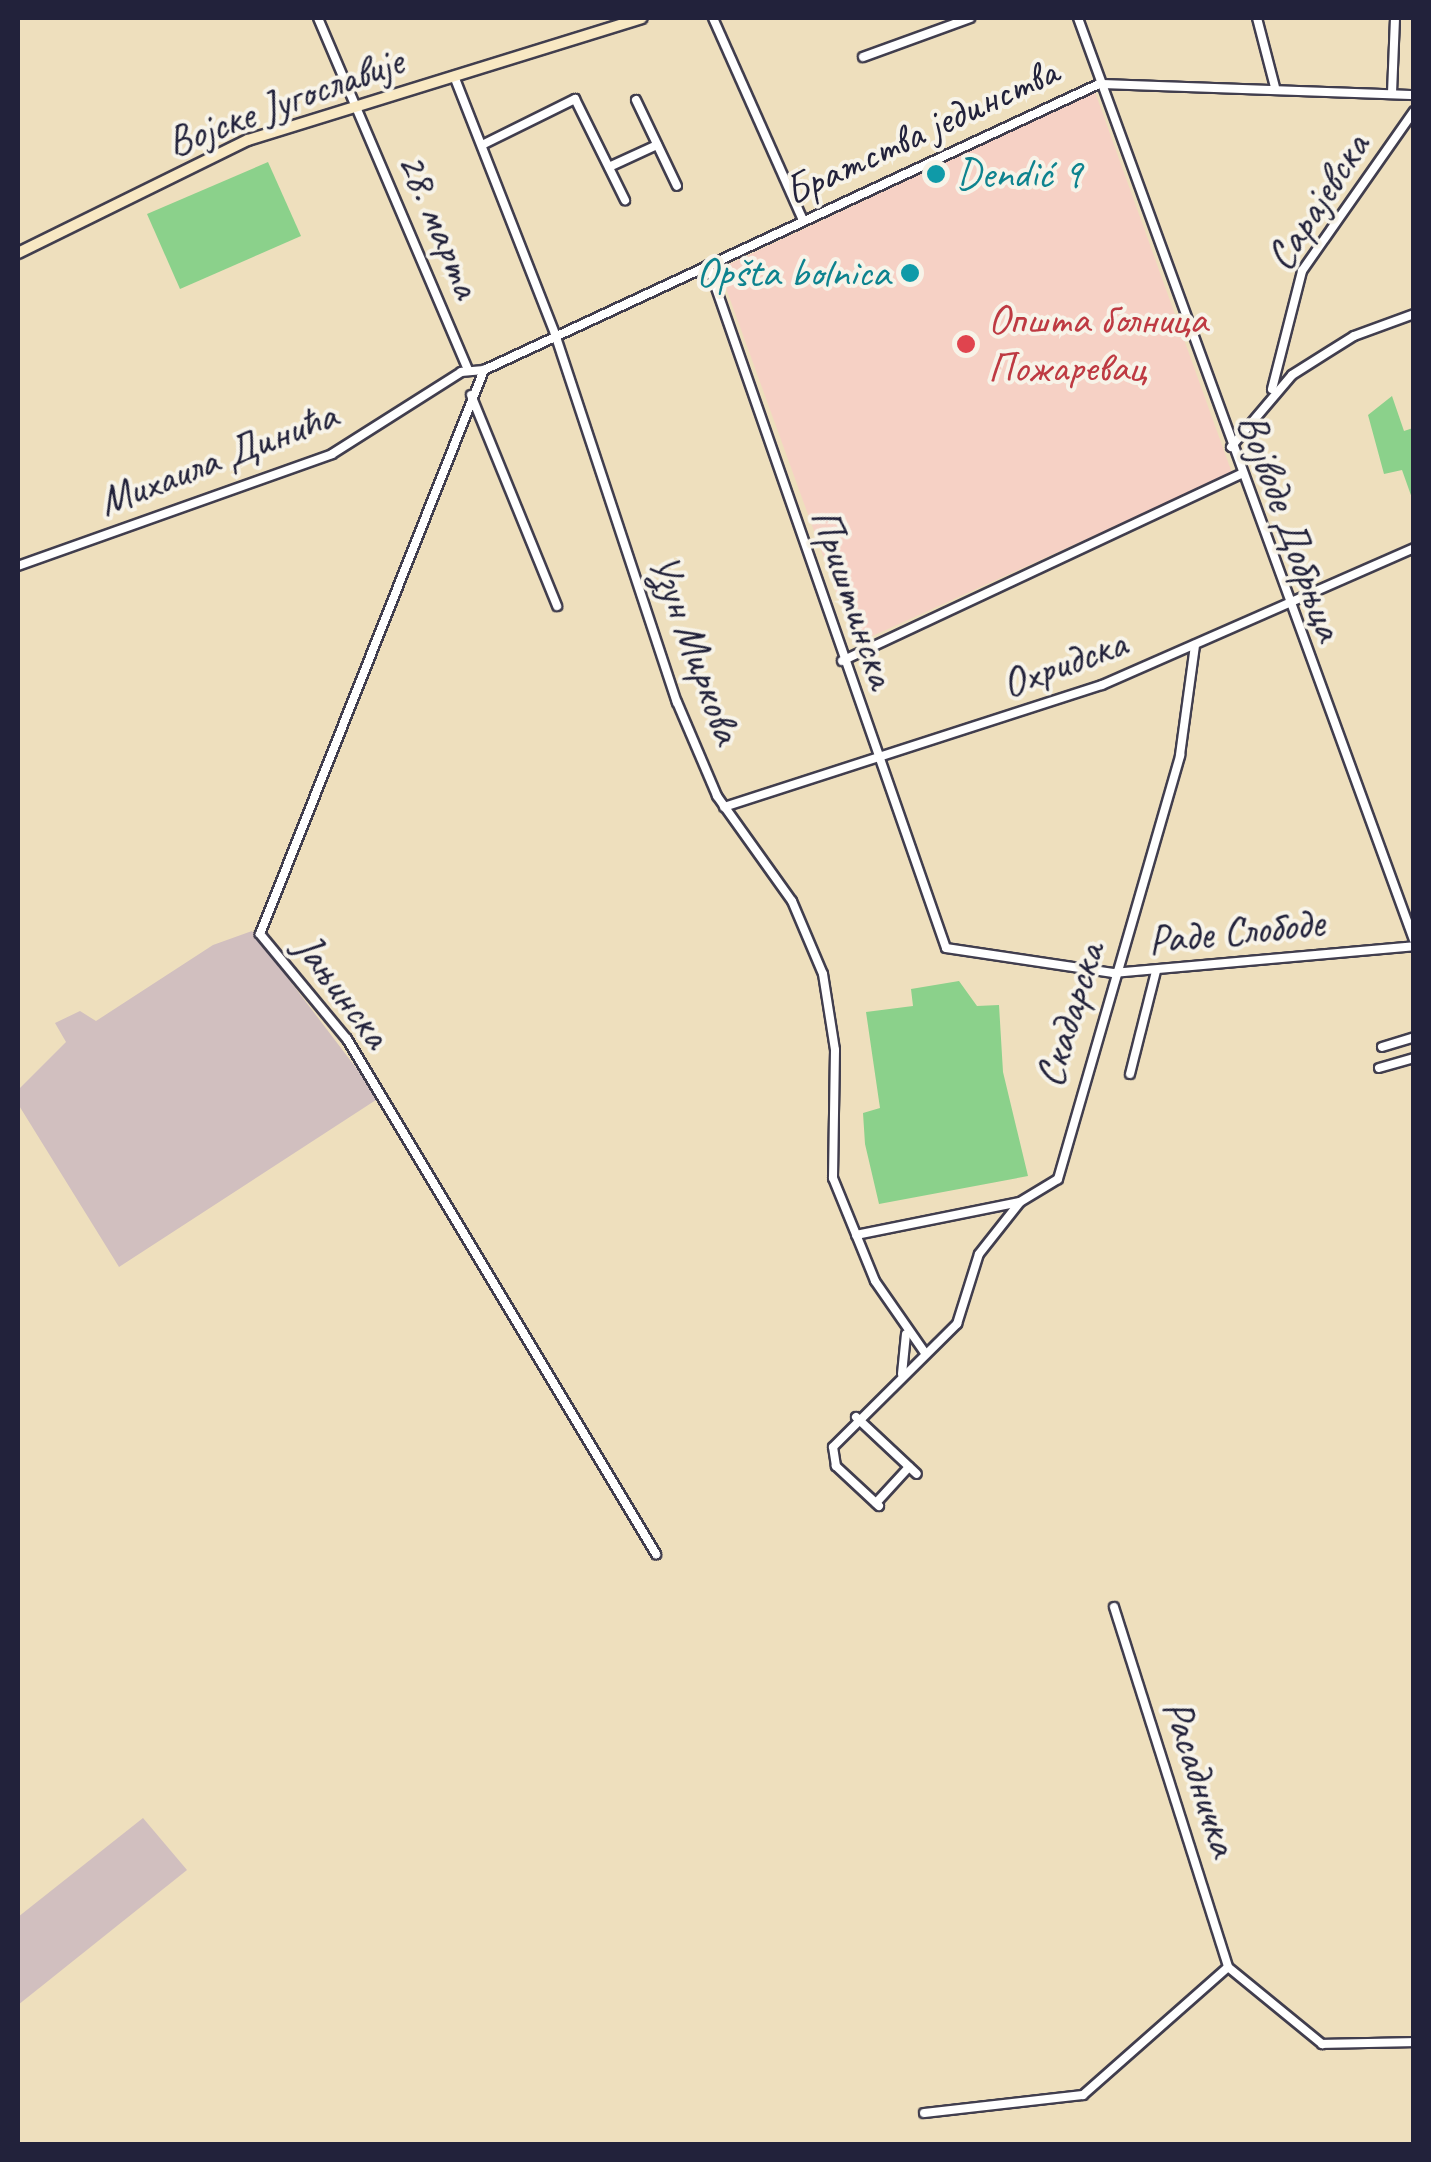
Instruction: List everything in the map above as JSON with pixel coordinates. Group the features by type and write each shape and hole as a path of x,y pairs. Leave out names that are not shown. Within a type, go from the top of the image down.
{"main road":[{"name":"Војске Југославије","path":"18,253 248,140 642,18"}],"street":[{"name":"28. марта","path":"318,18 468,369"},
{"path":"713,18 803,220"},
{"path":"863,58 970,18"},
{"name":"Војводе Добрњца","path":"1078,18 1285,608 1414,943"},
{"path":"1257,18 1275,87"},
{"path":"1392,93 1395,18"},
{"name":"Узун Миркова","path":"454,76 556,334 677,702 724,806 792,901 823,974 836,1050 834,1178 856,1235 906,1332 925,1353"},
{"name":"Братства јединства","path":"484,370 1099,84 1414,94"},
{"path":"482,145 575,98 625,200"},
{"path":"636,100 676,186"},
{"name":"Сарајевска","path":"1272,390 1302,271 1414,111"},
{"path":"610,167 657,145"},
{"name":"Приштинска","path":"708,264 842,661 946,948"},
{"path":"1231,447 1272,390 1354,336 1414,314"},
{"path":"468,369 484,370"},
{"name":"Михаила Динића","path":"18,566 332,454 468,369"},
{"name":"Јањинска","path":"484,370 260,934 347,1039 656,1554"},
{"path":"471,395 557,606"},
{"path":"842,661 1241,474"},
{"name":"Охридска","path":"724,806 1195,645 1414,548"},
{"name":"Скадарска","path":"909,1467 877,1505 832,1457 856,1418 957,1324 974,1264 1020,1202 1058,1178 1113,973 1180,756 1195,645"},
{"name":"Раде Слободе","path":"946,948 1113,973 1414,943"},
{"path":"1130,1074 1156,971"},
{"path":"1382,1047 1414,1037"},
{"path":"1379,1068 1414,1058"},
{"path":"856,1235 1020,1202"},
{"path":"902,1374 906,1332"},
{"path":"856,1418 917,1474"},
{"name":"Расадничка","path":"1114,1608 1228,1967"},
{"path":"924,2114 1083,2095 1228,1967 1322,2044 1414,2042"}],"shaded area":[{"name":"Општа болница Пожаревац","path":"1095,92 1232,473 855,644 719,269"},
{"path":"252,931 379,1098 119,1267 18,1104 18,1090 66,1042 55,1023 80,1011 96,1021 213,945"},
{"path":"143,1818 187,1870 18,2005 18,1917"}],"green space":[{"path":"268,162 301,236 180,289 147,214"},
{"path":"1392,396 1404,431 1413,428 1413,501 1402,470 1384,474 1368,415"},
{"path":"959,981 977,1006 999,1005 1003,1072 1028,1176 879,1204 865,1144 863,1113 880,1108 866,1012 913,1006 911,989"}],"place":[{"name":"Dendić 9","path":"936,174"},
{"name":"Opšta bolnica","path":"910,273"},
{"name":"Општа болница Пожаревац","path":"966,344"}]}
